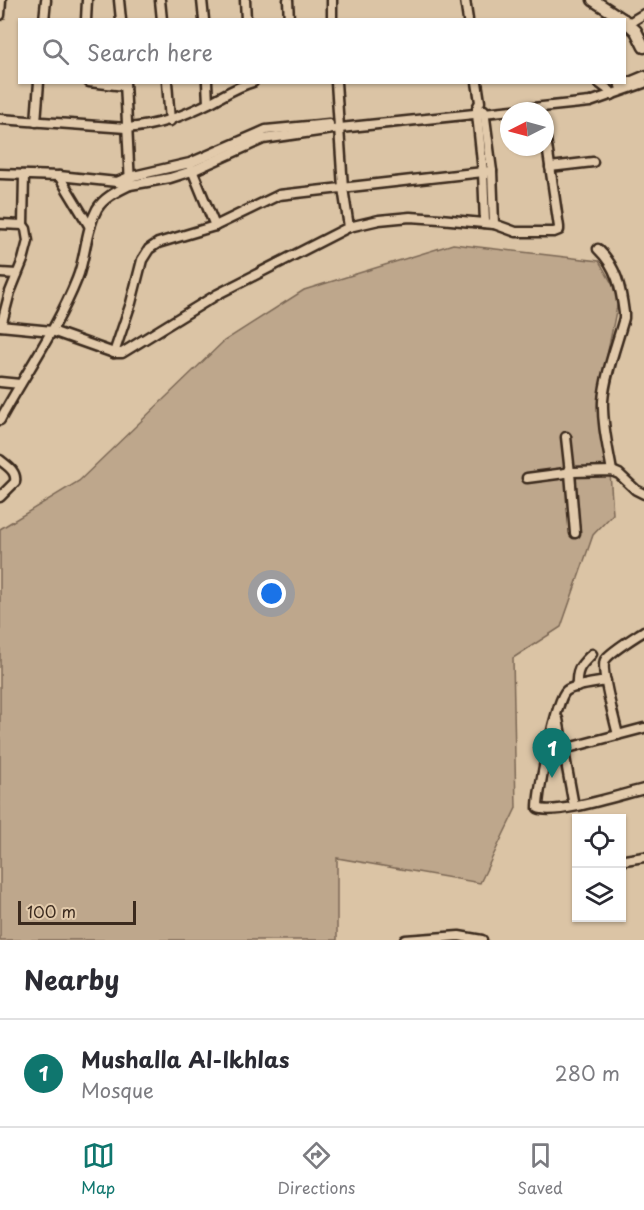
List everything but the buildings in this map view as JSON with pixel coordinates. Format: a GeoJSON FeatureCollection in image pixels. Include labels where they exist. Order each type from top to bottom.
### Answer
{"type":"FeatureCollection","features":[{"type":"Feature","properties":{"kind":"street"},"geometry":{"type":"LineString","coordinates":[[0,15],[1,0]]}},
{"type":"Feature","properties":{"kind":"street"},"geometry":{"type":"LineString","coordinates":[[44,18],[46,0]]}},
{"type":"Feature","properties":{"kind":"street"},"geometry":{"type":"LineString","coordinates":[[86,18],[87,0]]}},
{"type":"Feature","properties":{"kind":"street"},"geometry":{"type":"LineString","coordinates":[[119,0],[121,18]]}},
{"type":"Feature","properties":{"kind":"street"},"geometry":{"type":"LineString","coordinates":[[160,0],[162,18]]}},
{"type":"Feature","properties":{"kind":"street"},"geometry":{"type":"LineString","coordinates":[[202,0],[204,18]]}},
{"type":"Feature","properties":{"kind":"street"},"geometry":{"type":"LineString","coordinates":[[245,0],[246,18]]}},
{"type":"Feature","properties":{"kind":"street"},"geometry":{"type":"LineString","coordinates":[[288,0],[289,18]]}},
{"type":"Feature","properties":{"kind":"street"},"geometry":{"type":"LineString","coordinates":[[332,0],[332,18]]}},
{"type":"Feature","properties":{"kind":"street"},"geometry":{"type":"LineString","coordinates":[[465,0],[468,18]]}},
{"type":"Feature","properties":{"kind":"street"},"geometry":{"type":"LineString","coordinates":[[593,0],[622,18]]}},
{"type":"Feature","properties":{"kind":"street"},"geometry":{"type":"LineString","coordinates":[[644,14],[632,24],[644,46]]}},
{"type":"Feature","properties":{"kind":"street"},"geometry":{"type":"LineString","coordinates":[[554,106],[590,102],[644,76]]}},
{"type":"Feature","properties":{"kind":"street"},"geometry":{"type":"LineString","coordinates":[[611,93],[644,83]]}},
{"type":"Feature","properties":{"kind":"street"},"geometry":{"type":"LineString","coordinates":[[36,122],[39,84]]}},
{"type":"Feature","properties":{"kind":"street"},"geometry":{"type":"LineString","coordinates":[[125,84],[130,181]]}},
{"type":"Feature","properties":{"kind":"street"},"geometry":{"type":"LineString","coordinates":[[167,84],[170,121]]}},
{"type":"Feature","properties":{"kind":"street"},"geometry":{"type":"LineString","coordinates":[[207,84],[208,103]]}},
{"type":"Feature","properties":{"kind":"street"},"geometry":{"type":"LineString","coordinates":[[0,119],[139,127],[170,121],[249,84]]}},
{"type":"Feature","properties":{"kind":"street"},"geometry":{"type":"LineString","coordinates":[[336,84],[343,188],[349,227]]}},
{"type":"Feature","properties":{"kind":"street"},"geometry":{"type":"LineString","coordinates":[[477,84],[488,171],[490,224]]}},
{"type":"Feature","properties":{"kind":"street"},"geometry":{"type":"LineString","coordinates":[[600,84],[611,93]]}},
{"type":"Feature","properties":{"kind":"street"},"geometry":{"type":"LineString","coordinates":[[0,174],[58,176],[117,182],[170,178],[266,130],[500,108]]}},
{"type":"Feature","properties":{"kind":"street"},"geometry":{"type":"LineString","coordinates":[[24,175],[23,225],[28,241],[1,326],[52,330],[114,353],[125,352],[218,294],[349,227],[379,220],[410,217],[490,224],[516,232],[559,230],[548,156]]}},
{"type":"Feature","properties":{"kind":"street"},"geometry":{"type":"LineString","coordinates":[[550,167],[593,162]]}},
{"type":"Feature","properties":{"kind":"street"},"geometry":{"type":"LineString","coordinates":[[191,167],[215,226]]}},
{"type":"Feature","properties":{"kind":"street"},"geometry":{"type":"LineString","coordinates":[[114,353],[131,303],[142,260],[149,249],[158,243],[215,226],[279,195],[488,171]]}},
{"type":"Feature","properties":{"kind":"street"},"geometry":{"type":"LineString","coordinates":[[58,176],[90,227]]}},
{"type":"Feature","properties":{"kind":"street"},"geometry":{"type":"LineString","coordinates":[[0,420],[52,330],[78,278],[90,227],[98,207],[130,181]]}},
{"type":"Feature","properties":{"kind":"street"},"geometry":{"type":"LineString","coordinates":[[0,224],[23,225]]}},
{"type":"Feature","properties":{"kind":"street"},"geometry":{"type":"LineString","coordinates":[[598,249],[609,262],[617,277],[624,313],[603,398],[603,414],[612,471]]}},
{"type":"Feature","properties":{"kind":"street"},"geometry":{"type":"LineString","coordinates":[[0,273],[17,274]]}},
{"type":"Feature","properties":{"kind":"street"},"geometry":{"type":"LineString","coordinates":[[0,382],[20,384]]}},
{"type":"Feature","properties":{"kind":"street"},"geometry":{"type":"LineString","coordinates":[[566,437],[574,533]]}},
{"type":"Feature","properties":{"kind":"street"},"geometry":{"type":"LineString","coordinates":[[0,460],[13,471],[16,478],[15,482],[0,497]]}},
{"type":"Feature","properties":{"kind":"street"},"geometry":{"type":"LineString","coordinates":[[527,478],[612,471],[644,494]]}},
{"type":"Feature","properties":{"kind":"street"},"geometry":{"type":"LineString","coordinates":[[618,735],[603,668],[605,660],[644,631]]}},
{"type":"Feature","properties":{"kind":"street"},"geometry":{"type":"LineString","coordinates":[[577,687],[579,667],[592,654]]}},
{"type":"Feature","properties":{"kind":"street"},"geometry":{"type":"LineString","coordinates":[[606,681],[566,691],[560,701],[538,806],[544,810],[574,806],[644,789]]}},
{"type":"Feature","properties":{"kind":"street"},"geometry":{"type":"LineString","coordinates":[[557,712],[574,806]]}},
{"type":"Feature","properties":{"kind":"street"},"geometry":{"type":"LineString","coordinates":[[564,749],[644,728]]}},
{"type":"Feature","properties":{"kind":"street"},"geometry":{"type":"LineString","coordinates":[[626,860],[644,857]]}},
{"type":"Feature","properties":{"kind":"street"},"geometry":{"type":"LineString","coordinates":[[405,940],[459,936],[482,940]]}},
{"type":"Feature","properties":{"kind":"shaded area"},"geometry":{"type":"Polygon","coordinates":[[[453,244],[599,261],[619,296],[603,376],[613,514],[593,535],[561,627],[513,658],[516,808],[480,883],[337,858],[337,940],[0,940],[0,529],[79,481],[224,341],[304,290],[453,244]]]}},
{"type":"Feature","properties":{"kind":"place","name":"Mushalla Al-Ikhlas"},"geometry":{"type":"Point","coordinates":[552,778]}}]}
